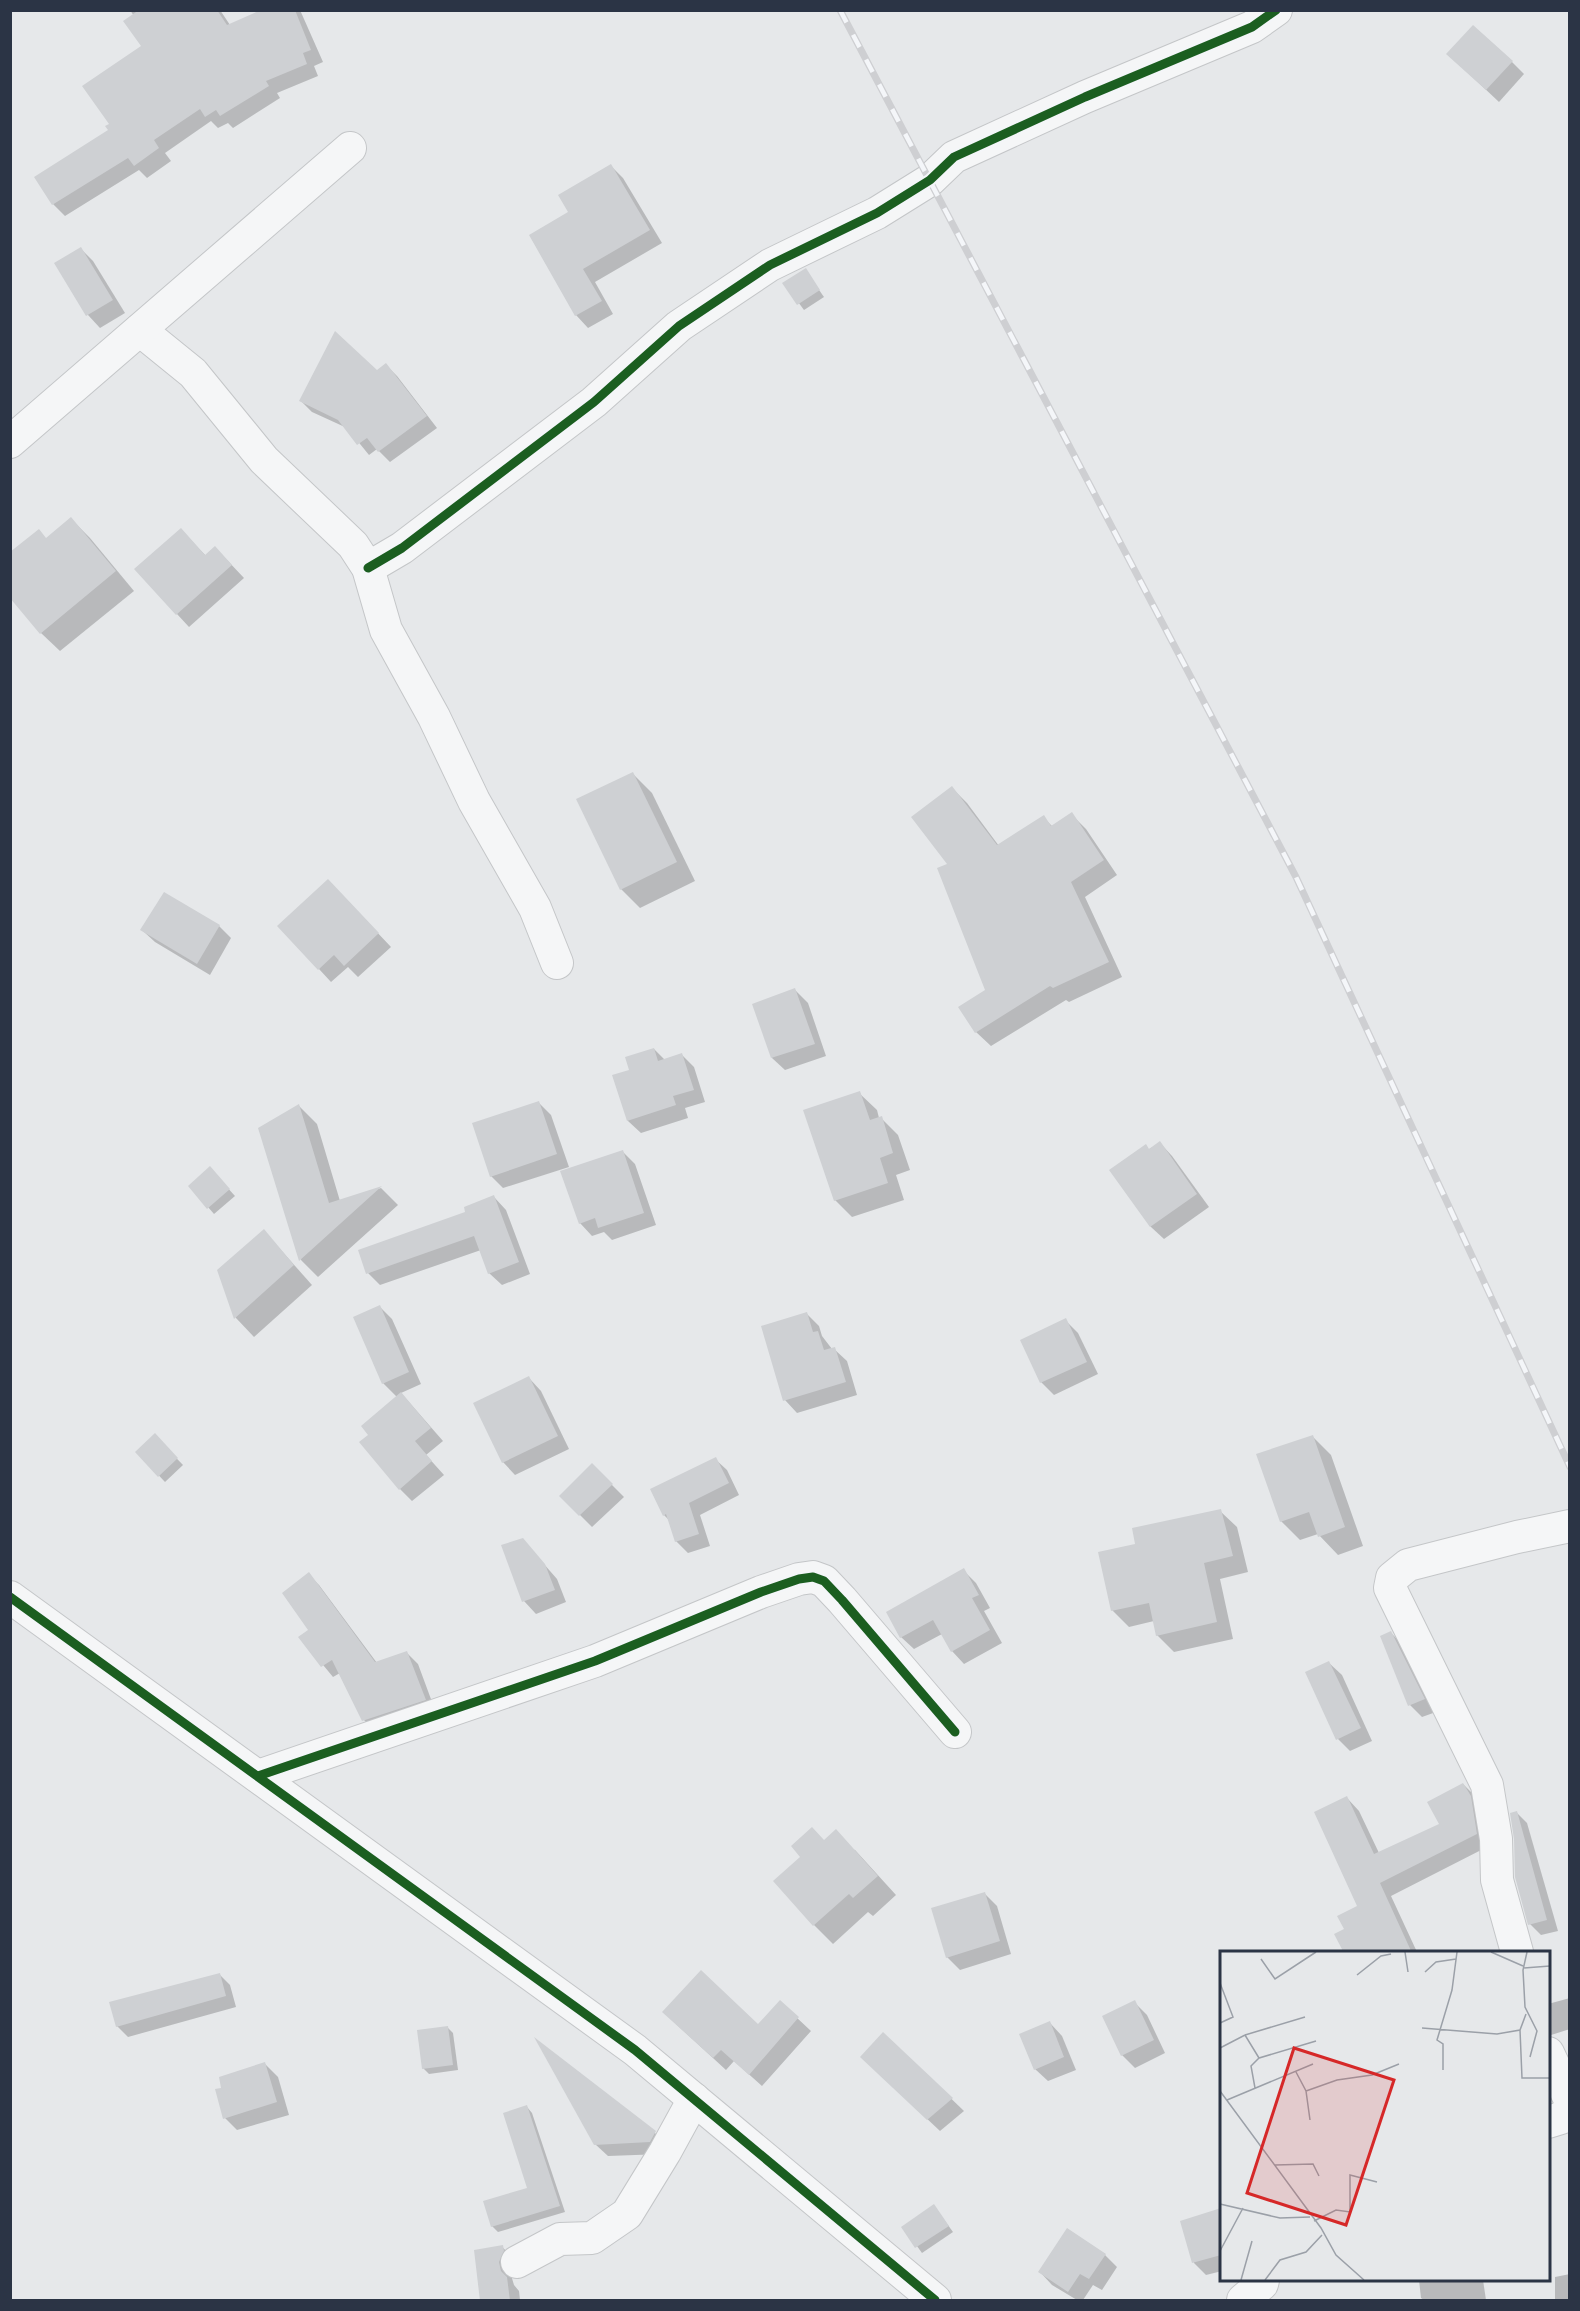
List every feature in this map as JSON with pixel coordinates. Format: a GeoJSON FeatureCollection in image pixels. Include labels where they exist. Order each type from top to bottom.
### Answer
{"type":"FeatureCollection","features":[{"type":"Feature","properties":{"kind":"street"},"geometry":{"type":"LineString","coordinates":[[368,568],[402,548],[594,402],[679,326],[770,265],[877,213],[930,180],[954,157],[1095,93],[1252,27],[1276,10]]}},
{"type":"Feature","properties":{"kind":"street"},"geometry":{"type":"LineString","coordinates":[[10,442],[350,148]]}},
{"type":"Feature","properties":{"kind":"street"},"geometry":{"type":"LineString","coordinates":[[140,330],[193,373],[264,460],[354,545],[368,568],[386,630],[434,717],[474,801],[535,908],[557,963]]}},
{"type":"Feature","properties":{"kind":"street"},"geometry":{"type":"LineString","coordinates":[[1516,1951],[1497,1880],[1496,1839],[1487,1785],[1390,1588],[1392,1578],[1408,1565],[1569,1526]]}},
{"type":"Feature","properties":{"kind":"street"},"geometry":{"type":"LineString","coordinates":[[258,1776],[595,1661],[761,1592],[799,1579],[813,1577],[824,1581],[842,1600],[955,1732]]}},
{"type":"Feature","properties":{"kind":"street"},"geometry":{"type":"LineString","coordinates":[[10,1597],[635,2050],[935,2301]]}},
{"type":"Feature","properties":{"kind":"street"},"geometry":{"type":"LineString","coordinates":[[1550,2057],[1569,2100]]}},
{"type":"Feature","properties":{"kind":"street"},"geometry":{"type":"LineString","coordinates":[[517,2262],[560,2239],[592,2238],[627,2214],[694,2099]]}},
{"type":"Feature","properties":{"kind":"street"},"geometry":{"type":"LineString","coordinates":[[1550,2121],[1561,2118],[1569,2110]]}},
{"type":"Feature","properties":{"kind":"street"},"geometry":{"type":"LineString","coordinates":[[1243,2301],[1263,2281]]}},
{"type":"Feature","properties":{"kind":"building"},"geometry":{"type":"Polygon","coordinates":[[[139,10],[217,10],[227,25],[261,10],[295,10],[311,50],[303,53],[307,64],[266,81],[269,86],[220,116],[216,110],[205,117],[200,109],[154,140],[159,148],[134,166],[128,158],[52,205],[34,177],[108,130],[105,126],[109,124],[82,86],[141,46],[123,21],[139,10]]]}},
{"type":"Feature","properties":{"kind":"building"},"geometry":{"type":"Polygon","coordinates":[[[1473,25],[1513,61],[1486,90],[1446,54],[1473,25]]]}},
{"type":"Feature","properties":{"kind":"building"},"geometry":{"type":"Polygon","coordinates":[[[611,164],[650,230],[583,269],[602,301],[575,316],[529,235],[568,212],[558,195],[611,164]]]}},
{"type":"Feature","properties":{"kind":"building"},"geometry":{"type":"Polygon","coordinates":[[[81,247],[113,300],[86,316],[54,263],[81,247]]]}},
{"type":"Feature","properties":{"kind":"building"},"geometry":{"type":"Polygon","coordinates":[[[806,268],[820,290],[797,305],[782,283],[806,268]]]}},
{"type":"Feature","properties":{"kind":"building"},"geometry":{"type":"Polygon","coordinates":[[[335,331],[377,370],[386,363],[427,416],[378,452],[367,438],[357,445],[338,420],[299,401],[335,331]]]}},
{"type":"Feature","properties":{"kind":"building"},"geometry":{"type":"Polygon","coordinates":[[[71,517],[116,571],[40,634],[10,598],[10,552],[39,529],[46,538],[71,517]]]}},
{"type":"Feature","properties":{"kind":"building"},"geometry":{"type":"Polygon","coordinates":[[[181,528],[205,555],[215,546],[232,565],[176,615],[134,569],[181,528]]]}},
{"type":"Feature","properties":{"kind":"building"},"geometry":{"type":"Polygon","coordinates":[[[633,772],[677,862],[620,890],[576,799],[633,772]]]}},
{"type":"Feature","properties":{"kind":"building"},"geometry":{"type":"Polygon","coordinates":[[[952,786],[997,845],[1044,815],[1051,826],[1072,812],[1104,860],[1071,882],[1109,962],[1053,988],[1050,986],[975,1033],[958,1007],[985,990],[937,868],[947,864],[911,817],[952,786]]]}},
{"type":"Feature","properties":{"kind":"building"},"geometry":{"type":"Polygon","coordinates":[[[328,879],[379,933],[344,966],[334,955],[318,970],[277,926],[328,879]]]}},
{"type":"Feature","properties":{"kind":"building"},"geometry":{"type":"Polygon","coordinates":[[[164,892],[220,925],[197,964],[140,930],[164,892]]]}},
{"type":"Feature","properties":{"kind":"building"},"geometry":{"type":"Polygon","coordinates":[[[795,988],[815,1044],[771,1058],[752,1004],[795,988]]]}},
{"type":"Feature","properties":{"kind":"building"},"geometry":{"type":"Polygon","coordinates":[[[654,1048],[658,1061],[682,1053],[694,1090],[673,1096],[676,1105],[627,1121],[612,1075],[629,1070],[625,1057],[654,1048]]]}},
{"type":"Feature","properties":{"kind":"building"},"geometry":{"type":"Polygon","coordinates":[[[860,1091],[870,1120],[882,1116],[893,1153],[880,1158],[888,1183],[834,1201],[803,1110],[860,1091]]]}},
{"type":"Feature","properties":{"kind":"building"},"geometry":{"type":"Polygon","coordinates":[[[539,1101],[557,1154],[490,1177],[472,1123],[539,1101]]]}},
{"type":"Feature","properties":{"kind":"building"},"geometry":{"type":"Polygon","coordinates":[[[299,1104],[329,1203],[382,1186],[299,1261],[258,1128],[299,1104]]]}},
{"type":"Feature","properties":{"kind":"building"},"geometry":{"type":"Polygon","coordinates":[[[1160,1141],[1197,1194],[1150,1227],[1109,1170],[1146,1144],[1149,1149],[1160,1141]]]}},
{"type":"Feature","properties":{"kind":"building"},"geometry":{"type":"Polygon","coordinates":[[[623,1150],[644,1213],[598,1228],[595,1218],[579,1224],[560,1171],[623,1150]]]}},
{"type":"Feature","properties":{"kind":"building"},"geometry":{"type":"Polygon","coordinates":[[[210,1166],[230,1189],[207,1209],[188,1186],[210,1166]]]}},
{"type":"Feature","properties":{"kind":"building"},"geometry":{"type":"Polygon","coordinates":[[[494,1195],[519,1262],[488,1274],[474,1236],[366,1274],[358,1250],[465,1212],[464,1207],[494,1195]]]}},
{"type":"Feature","properties":{"kind":"building"},"geometry":{"type":"Polygon","coordinates":[[[264,1229],[294,1265],[234,1319],[217,1270],[264,1229]]]}},
{"type":"Feature","properties":{"kind":"building"},"geometry":{"type":"Polygon","coordinates":[[[380,1305],[409,1372],[382,1384],[353,1317],[380,1305]]]}},
{"type":"Feature","properties":{"kind":"building"},"geometry":{"type":"Polygon","coordinates":[[[807,1312],[813,1332],[818,1331],[824,1350],[835,1347],[846,1382],[783,1401],[761,1326],[807,1312]]]}},
{"type":"Feature","properties":{"kind":"building"},"geometry":{"type":"Polygon","coordinates":[[[1066,1318],[1087,1362],[1040,1383],[1020,1340],[1066,1318]]]}},
{"type":"Feature","properties":{"kind":"building"},"geometry":{"type":"Polygon","coordinates":[[[529,1376],[558,1436],[502,1463],[473,1403],[529,1376]]]}},
{"type":"Feature","properties":{"kind":"building"},"geometry":{"type":"Polygon","coordinates":[[[401,1392],[431,1428],[415,1441],[432,1461],[399,1490],[359,1442],[368,1435],[361,1426],[401,1392]]]}},
{"type":"Feature","properties":{"kind":"building"},"geometry":{"type":"Polygon","coordinates":[[[155,1433],[178,1458],[158,1477],[135,1452],[155,1433]]]}},
{"type":"Feature","properties":{"kind":"building"},"geometry":{"type":"Polygon","coordinates":[[[1313,1435],[1345,1527],[1318,1537],[1309,1512],[1280,1522],[1256,1454],[1313,1435]]]}},
{"type":"Feature","properties":{"kind":"building"},"geometry":{"type":"Polygon","coordinates":[[[716,1457],[729,1483],[689,1503],[699,1534],[675,1542],[666,1514],[663,1516],[650,1489],[716,1457]]]}},
{"type":"Feature","properties":{"kind":"building"},"geometry":{"type":"Polygon","coordinates":[[[592,1463],[613,1484],[579,1516],[559,1496],[592,1463]]]}},
{"type":"Feature","properties":{"kind":"building"},"geometry":{"type":"Polygon","coordinates":[[[1221,1509],[1233,1556],[1204,1563],[1217,1622],[1156,1636],[1149,1603],[1111,1611],[1098,1552],[1135,1544],[1132,1528],[1221,1509]]]}},
{"type":"Feature","properties":{"kind":"building"},"geometry":{"type":"Polygon","coordinates":[[[523,1538],[545,1564],[555,1590],[522,1602],[501,1545],[523,1538]]]}},
{"type":"Feature","properties":{"kind":"building"},"geometry":{"type":"Polygon","coordinates":[[[964,1568],[979,1595],[972,1598],[990,1630],[951,1652],[933,1620],[900,1638],[886,1612],[964,1568]]]}},
{"type":"Feature","properties":{"kind":"building"},"geometry":{"type":"Polygon","coordinates":[[[309,1572],[375,1662],[407,1651],[426,1700],[362,1721],[332,1660],[321,1667],[298,1637],[308,1630],[282,1593],[309,1572]]]}},
{"type":"Feature","properties":{"kind":"building"},"geometry":{"type":"Polygon","coordinates":[[[1391,1631],[1425,1699],[1408,1706],[1380,1636],[1391,1631]]]}},
{"type":"Feature","properties":{"kind":"building"},"geometry":{"type":"Polygon","coordinates":[[[1329,1661],[1361,1728],[1336,1740],[1305,1672],[1329,1661]]]}},
{"type":"Feature","properties":{"kind":"building"},"geometry":{"type":"Polygon","coordinates":[[[1463,1783],[1471,1796],[1477,1834],[1380,1883],[1411,1951],[1343,1951],[1334,1934],[1344,1929],[1337,1916],[1357,1906],[1314,1812],[1347,1796],[1374,1854],[1439,1824],[1427,1802],[1463,1783]]]}},
{"type":"Feature","properties":{"kind":"building"},"geometry":{"type":"Polygon","coordinates":[[[1517,1811],[1547,1920],[1528,1925],[1515,1877],[1514,1839],[1510,1813],[1517,1811]]]}},
{"type":"Feature","properties":{"kind":"building"},"geometry":{"type":"Polygon","coordinates":[[[812,1827],[824,1840],[836,1829],[878,1876],[853,1898],[849,1894],[813,1926],[773,1881],[800,1857],[791,1846],[812,1827]]]}},
{"type":"Feature","properties":{"kind":"building"},"geometry":{"type":"Polygon","coordinates":[[[985,1892],[1000,1941],[946,1958],[931,1908],[985,1892]]]}},
{"type":"Feature","properties":{"kind":"building"},"geometry":{"type":"Polygon","coordinates":[[[701,1970],[758,2024],[780,2000],[799,2017],[749,2075],[721,2050],[713,2058],[662,2012],[701,1970]]]}},
{"type":"Feature","properties":{"kind":"building"},"geometry":{"type":"Polygon","coordinates":[[[220,1973],[226,1996],[116,2027],[109,2002],[220,1973]]]}},
{"type":"Feature","properties":{"kind":"building"},"geometry":{"type":"Polygon","coordinates":[[[1135,2000],[1154,2040],[1121,2056],[1102,2016],[1135,2000]]]}},
{"type":"Feature","properties":{"kind":"building"},"geometry":{"type":"Polygon","coordinates":[[[1050,2021],[1064,2057],[1034,2070],[1019,2034],[1050,2021]]]}},
{"type":"Feature","properties":{"kind":"building"},"geometry":{"type":"Polygon","coordinates":[[[448,2026],[453,2065],[422,2069],[417,2030],[448,2026]]]}},
{"type":"Feature","properties":{"kind":"building"},"geometry":{"type":"Polygon","coordinates":[[[883,2032],[953,2098],[927,2120],[860,2057],[883,2032]]]}},
{"type":"Feature","properties":{"kind":"building"},"geometry":{"type":"Polygon","coordinates":[[[534,2037],[656,2131],[650,2142],[594,2145],[534,2037]]]}},
{"type":"Feature","properties":{"kind":"building"},"geometry":{"type":"Polygon","coordinates":[[[265,2062],[277,2102],[223,2119],[215,2089],[221,2088],[219,2077],[265,2062]]]}},
{"type":"Feature","properties":{"kind":"building"},"geometry":{"type":"Polygon","coordinates":[[[527,2105],[560,2206],[491,2227],[483,2201],[527,2188],[503,2113],[527,2105]]]}},
{"type":"Feature","properties":{"kind":"building"},"geometry":{"type":"Polygon","coordinates":[[[934,2204],[949,2226],[915,2248],[901,2227],[934,2204]]]}},
{"type":"Feature","properties":{"kind":"building"},"geometry":{"type":"Polygon","coordinates":[[[1220,2208],[1220,2255],[1192,2263],[1180,2221],[1220,2208]]]}},
{"type":"Feature","properties":{"kind":"building"},"geometry":{"type":"Polygon","coordinates":[[[1067,2228],[1106,2254],[1089,2279],[1080,2274],[1068,2292],[1038,2272],[1067,2228]]]}},
{"type":"Feature","properties":{"kind":"building"},"geometry":{"type":"Polygon","coordinates":[[[503,2245],[504,2251],[499,2262],[501,2271],[507,2277],[510,2301],[480,2301],[474,2250],[503,2245]]]}},
{"type":"Feature","properties":{"kind":"railway"},"geometry":{"type":"LineString","coordinates":[[840,10],[1296,877],[1570,1467]]}},
{"type":"Feature","properties":{"kind":"cycle path"},"geometry":{"type":"LineString","coordinates":[[368,568],[402,548],[594,402],[679,326],[770,265],[877,213],[930,180],[954,157],[1085,97],[1252,27],[1276,10]]}},
{"type":"Feature","properties":{"kind":"cycle path"},"geometry":{"type":"LineString","coordinates":[[258,1776],[595,1661],[761,1592],[799,1579],[813,1577],[824,1581],[842,1600],[955,1732]]}},
{"type":"Feature","properties":{"kind":"cycle path"},"geometry":{"type":"LineString","coordinates":[[10,1597],[635,2050],[935,2300]]}}]}
